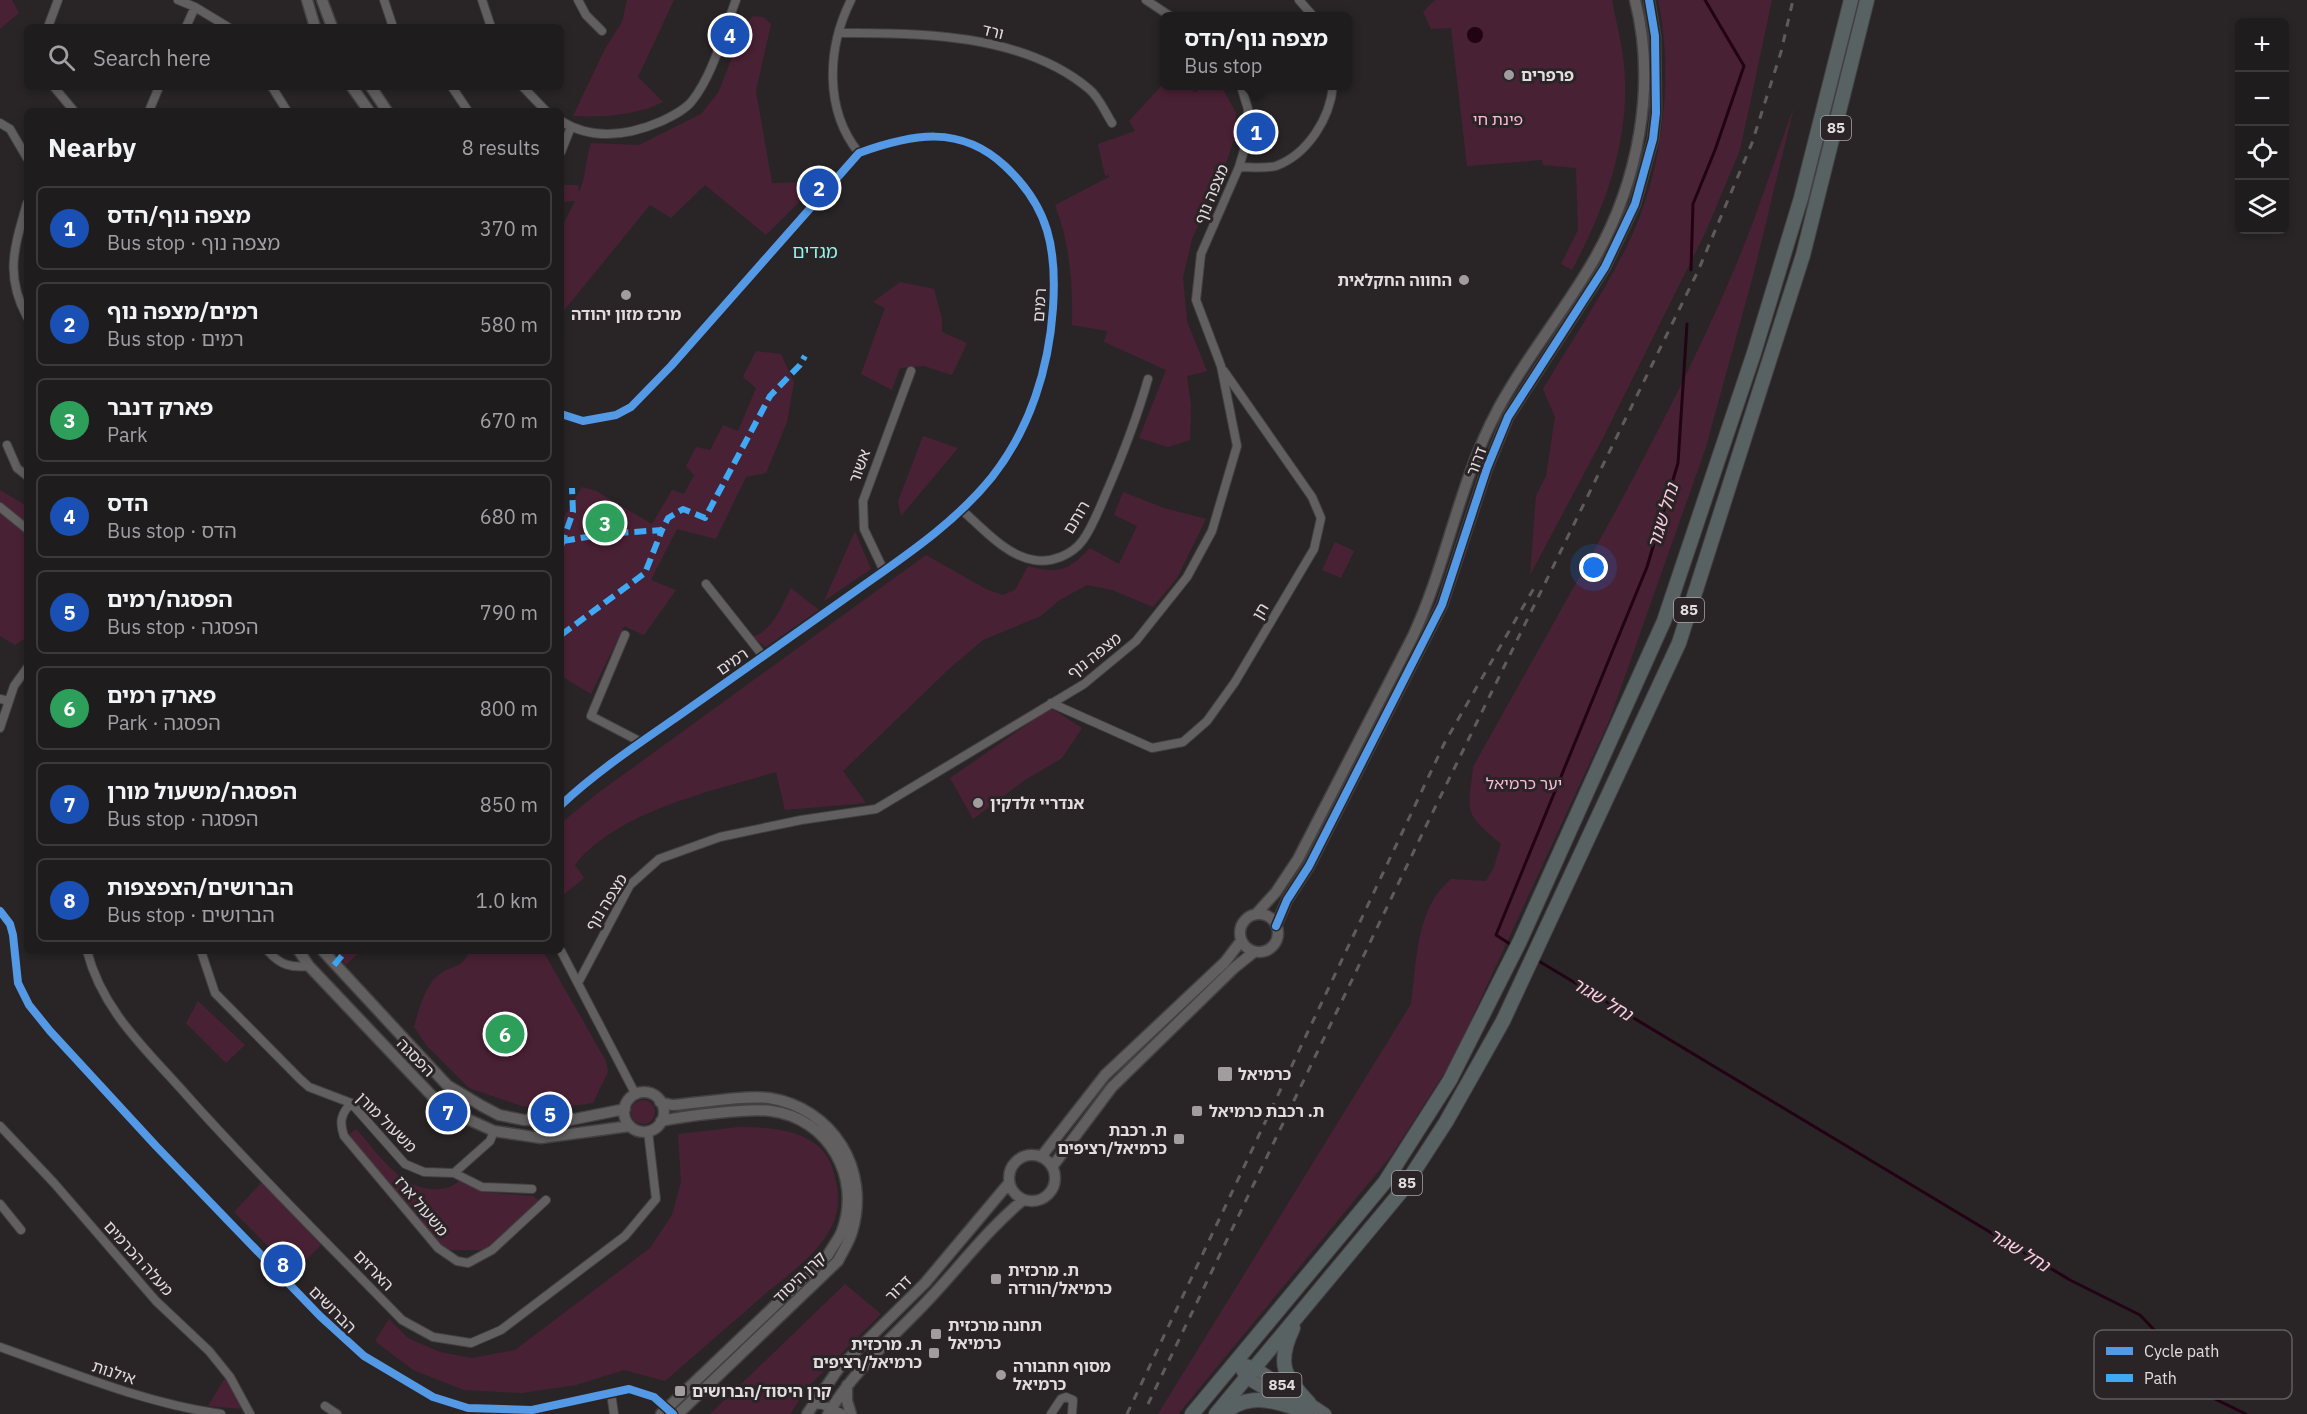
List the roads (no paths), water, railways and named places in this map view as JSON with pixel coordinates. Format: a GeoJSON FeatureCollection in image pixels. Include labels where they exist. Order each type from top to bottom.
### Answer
{"type":"FeatureCollection","features":[{"type":"Feature","properties":{"kind":"highway","name":"85"},"geometry":{"type":"LineString","coordinates":[[1192,1414],[1392,1172],[1450,1080],[1514,955],[1664,621],[1754,352],[1797,209],[1851,0]]}},
{"type":"Feature","properties":{"kind":"highway","name":"85"},"geometry":{"type":"LineString","coordinates":[[1216,1414],[1400,1193],[1426,1154],[1483,1059],[1530,964],[1679,643],[1803,255],[1867,0]]}},
{"type":"Feature","properties":{"kind":"highway"},"geometry":{"type":"LineString","coordinates":[[1296,1320],[1289,1336],[1284,1364],[1287,1379],[1304,1408]]}},
{"type":"Feature","properties":{"kind":"highway"},"geometry":{"type":"LineString","coordinates":[[1222,1414],[1238,1404],[1259,1399],[1304,1408]]}},
{"type":"Feature","properties":{"kind":"main road","name":"854"},"geometry":{"type":"LineString","coordinates":[[1236,1362],[1304,1408],[1325,1414]]}},
{"type":"Feature","properties":{"kind":"street"},"geometry":{"type":"LineString","coordinates":[[49,24],[58,0]]}},
{"type":"Feature","properties":{"kind":"street"},"geometry":{"type":"LineString","coordinates":[[177,0],[195,7],[223,24]]}},
{"type":"Feature","properties":{"kind":"street"},"geometry":{"type":"LineString","coordinates":[[307,0],[314,24]]}},
{"type":"Feature","properties":{"kind":"street"},"geometry":{"type":"LineString","coordinates":[[322,0],[332,24]]}},
{"type":"Feature","properties":{"kind":"street"},"geometry":{"type":"LineString","coordinates":[[384,0],[392,24]]}},
{"type":"Feature","properties":{"kind":"street"},"geometry":{"type":"LineString","coordinates":[[482,0],[490,24]]}},
{"type":"Feature","properties":{"kind":"street"},"geometry":{"type":"LineString","coordinates":[[578,0],[586,15],[602,32]]}},
{"type":"Feature","properties":{"kind":"street"},"geometry":{"type":"LineString","coordinates":[[564,123],[571,127],[611,135],[638,131],[673,116],[691,103],[705,81],[736,0]]}},
{"type":"Feature","properties":{"kind":"street"},"geometry":{"type":"LineString","coordinates":[[851,0],[839,33],[832,63],[833,92],[848,138],[859,153]]}},
{"type":"Feature","properties":{"kind":"street"},"geometry":{"type":"LineString","coordinates":[[1146,0],[1164,12]]}},
{"type":"Feature","properties":{"kind":"street"},"geometry":{"type":"LineString","coordinates":[[1299,0],[1310,12]]}},
{"type":"Feature","properties":{"kind":"street","name":"דרור"},"geometry":{"type":"LineString","coordinates":[[1256,914],[1276,892],[1298,860],[1413,636],[1429,600],[1473,464],[1497,411],[1594,260],[1622,199],[1637,147],[1644,95],[1642,37],[1635,0]]}},
{"type":"Feature","properties":{"kind":"street","name":"דרור"},"geometry":{"type":"LineString","coordinates":[[1276,926],[1287,900],[1309,866],[1442,605],[1487,468],[1508,417],[1605,267],[1635,204],[1653,139],[1656,113],[1656,46],[1649,0]]}},
{"type":"Feature","properties":{"kind":"street"},"geometry":{"type":"LineString","coordinates":[[187,24],[195,7]]}},
{"type":"Feature","properties":{"kind":"street","name":"ורד"},"geometry":{"type":"LineString","coordinates":[[839,33],[896,32],[979,41],[1038,59],[1069,74],[1091,90],[1112,123]]}},
{"type":"Feature","properties":{"kind":"street"},"geometry":{"type":"LineString","coordinates":[[56,90],[72,108]]}},
{"type":"Feature","properties":{"kind":"street"},"geometry":{"type":"LineString","coordinates":[[150,108],[158,90]]}},
{"type":"Feature","properties":{"kind":"street"},"geometry":{"type":"LineString","coordinates":[[274,90],[285,108]]}},
{"type":"Feature","properties":{"kind":"street"},"geometry":{"type":"LineString","coordinates":[[354,90],[367,108]]}},
{"type":"Feature","properties":{"kind":"street"},"geometry":{"type":"LineString","coordinates":[[373,90],[385,108]]}},
{"type":"Feature","properties":{"kind":"street"},"geometry":{"type":"LineString","coordinates":[[454,90],[466,108]]}},
{"type":"Feature","properties":{"kind":"street"},"geometry":{"type":"LineString","coordinates":[[526,90],[543,108]]}},
{"type":"Feature","properties":{"kind":"street","name":"מצפה נוף"},"geometry":{"type":"LineString","coordinates":[[578,983],[630,885],[659,858],[720,837],[801,820],[876,809],[929,780],[1084,684],[1136,641],[1187,577],[1212,531],[1237,446],[1221,366],[1196,300],[1201,254],[1239,167],[1248,137],[1248,109],[1242,90]]}},
{"type":"Feature","properties":{"kind":"street"},"geometry":{"type":"LineString","coordinates":[[1239,167],[1275,166],[1292,158],[1306,146],[1325,116],[1332,90]]}},
{"type":"Feature","properties":{"kind":"street"},"geometry":{"type":"LineString","coordinates":[[0,123],[10,129],[24,153]]}},
{"type":"Feature","properties":{"kind":"street"},"geometry":{"type":"LineString","coordinates":[[564,144],[571,127]]}},
{"type":"Feature","properties":{"kind":"street","name":"רמים"},"geometry":{"type":"LineString","coordinates":[[564,415],[583,421],[615,415],[631,407],[671,366],[859,153],[895,140],[948,135],[988,151],[1022,182],[1048,226],[1055,277],[1051,331],[1042,375],[1031,410],[1013,446],[994,475],[963,511],[884,571],[641,742],[564,803]]}},
{"type":"Feature","properties":{"kind":"street"},"geometry":{"type":"LineString","coordinates":[[24,214],[12,258],[15,284],[24,309]]}},
{"type":"Feature","properties":{"kind":"street","name":"חן"},"geometry":{"type":"LineString","coordinates":[[1051,703],[1152,748],[1183,742],[1207,721],[1235,682],[1314,549],[1321,518],[1312,497],[1221,366]]}},
{"type":"Feature","properties":{"kind":"street","name":"אשור"},"geometry":{"type":"LineString","coordinates":[[884,571],[864,529],[863,501],[911,371]]}},
{"type":"Feature","properties":{"kind":"street","name":"רותם"},"geometry":{"type":"LineString","coordinates":[[963,511],[1014,553],[1033,560],[1061,558],[1082,542],[1099,511],[1132,433],[1148,379]]}},
{"type":"Feature","properties":{"kind":"street"},"geometry":{"type":"LineString","coordinates":[[7,446],[17,468],[24,474]]}},
{"type":"Feature","properties":{"kind":"street"},"geometry":{"type":"LineString","coordinates":[[0,507],[24,527]]}},
{"type":"Feature","properties":{"kind":"street"},"geometry":{"type":"LineString","coordinates":[[0,516],[17,522]]}},
{"type":"Feature","properties":{"kind":"street"},"geometry":{"type":"LineString","coordinates":[[706,584],[763,656]]}},
{"type":"Feature","properties":{"kind":"street"},"geometry":{"type":"LineString","coordinates":[[625,635],[591,716],[641,742]]}},
{"type":"Feature","properties":{"kind":"street"},"geometry":{"type":"LineString","coordinates":[[0,728],[5,700],[24,672]]}},
{"type":"Feature","properties":{"kind":"street","name":"הברושים"},"geometry":{"type":"LineString","coordinates":[[0,911],[10,924],[13,935],[18,983],[29,1005],[50,1031],[145,1135],[285,1280],[364,1356],[433,1397],[468,1408],[532,1410],[629,1389],[646,1393],[667,1412]]}},
{"type":"Feature","properties":{"kind":"street"},"geometry":{"type":"LineString","coordinates":[[1041,1157],[1090,1091],[1225,963],[1241,941],[1241,926],[1256,914],[1268,916],[1276,926],[1275,944],[1264,952],[1247,949],[1241,941]]}},
{"type":"Feature","properties":{"kind":"street"},"geometry":{"type":"LineString","coordinates":[[1052,1167],[1112,1087],[1234,968],[1254,952]]}},
{"type":"Feature","properties":{"kind":"street","name":"הארזים"},"geometry":{"type":"LineString","coordinates":[[88,954],[91,966],[113,1012],[221,1133],[402,1320],[433,1337],[471,1343],[501,1330],[625,1236],[656,1199],[648,1131]]}},
{"type":"Feature","properties":{"kind":"street","name":"משעול מורן"},"geometry":{"type":"LineString","coordinates":[[202,954],[215,993],[309,1086],[351,1103],[405,1164],[424,1172],[454,1173]]}},
{"type":"Feature","properties":{"kind":"street"},"geometry":{"type":"LineString","coordinates":[[271,954],[276,960],[292,968],[309,966]]}},
{"type":"Feature","properties":{"kind":"street","name":"הפסגה"},"geometry":{"type":"LineString","coordinates":[[301,954],[309,966],[434,1098],[465,1118],[494,1131],[541,1138],[630,1126]]}},
{"type":"Feature","properties":{"kind":"street","name":"הפסגה"},"geometry":{"type":"LineString","coordinates":[[326,954],[447,1085],[499,1115],[524,1120],[570,1120],[625,1109]]}},
{"type":"Feature","properties":{"kind":"street"},"geometry":{"type":"LineString","coordinates":[[563,954],[636,1095]]}},
{"type":"Feature","properties":{"kind":"street"},"geometry":{"type":"LineString","coordinates":[[647,1093],[660,1102],[664,1111],[661,1121],[648,1131],[638,1131],[630,1126],[625,1117],[625,1109],[630,1099],[647,1093]]}},
{"type":"Feature","properties":{"kind":"street","name":"קרן היסוד"},"geometry":{"type":"LineString","coordinates":[[660,1102],[672,1105],[768,1098],[807,1111],[824,1122],[839,1138],[855,1173],[857,1203],[852,1233],[838,1261],[678,1414]]}},
{"type":"Feature","properties":{"kind":"street","name":"משעול ארז"},"geometry":{"type":"LineString","coordinates":[[351,1103],[344,1110],[340,1124],[344,1136],[438,1248],[457,1262],[468,1263],[492,1250],[546,1200]]}},
{"type":"Feature","properties":{"kind":"street","name":"קרן היסוד"},"geometry":{"type":"LineString","coordinates":[[661,1121],[769,1110],[805,1120],[831,1145],[838,1158],[845,1174],[847,1202],[842,1231],[828,1255],[667,1412]]}},
{"type":"Feature","properties":{"kind":"street"},"geometry":{"type":"LineString","coordinates":[[499,1115],[490,1141],[454,1173],[482,1187],[532,1188]]}},
{"type":"Feature","properties":{"kind":"street","name":"מעלה הכרמים"},"geometry":{"type":"LineString","coordinates":[[0,1126],[48,1176],[156,1301],[209,1350],[230,1377],[250,1414]]}},
{"type":"Feature","properties":{"kind":"street"},"geometry":{"type":"LineString","coordinates":[[1032,1155],[1041,1157],[1052,1167],[1055,1178],[1048,1195],[1032,1202],[1015,1195],[1009,1183],[1010,1169],[1016,1162],[1032,1155]]}},
{"type":"Feature","properties":{"kind":"street","name":"דרור"},"geometry":{"type":"LineString","coordinates":[[810,1409],[839,1368],[925,1282],[1009,1183]]}},
{"type":"Feature","properties":{"kind":"street","name":"דרור"},"geometry":{"type":"LineString","coordinates":[[829,1411],[847,1384],[931,1298],[970,1252],[1023,1200]]}},
{"type":"Feature","properties":{"kind":"street"},"geometry":{"type":"LineString","coordinates":[[0,1204],[21,1230]]}},
{"type":"Feature","properties":{"kind":"street"},"geometry":{"type":"LineString","coordinates":[[961,1241],[970,1252]]}},
{"type":"Feature","properties":{"kind":"street","name":"אילנות"},"geometry":{"type":"LineString","coordinates":[[0,1347],[116,1390],[195,1410],[221,1414]]}},
{"type":"Feature","properties":{"kind":"street"},"geometry":{"type":"LineString","coordinates":[[847,1384],[847,1401],[851,1414]]}},
{"type":"Feature","properties":{"kind":"street"},"geometry":{"type":"LineString","coordinates":[[611,1393],[614,1414]]}},
{"type":"Feature","properties":{"kind":"street"},"geometry":{"type":"LineString","coordinates":[[1051,1414],[1061,1399],[1066,1397],[1073,1400],[1072,1414]]}},
{"type":"Feature","properties":{"kind":"street"},"geometry":{"type":"LineString","coordinates":[[325,1406],[337,1414]]}},
{"type":"Feature","properties":{"kind":"street"},"geometry":{"type":"LineString","coordinates":[[810,1409],[843,1414]]}},
{"type":"Feature","properties":{"kind":"street"},"geometry":{"type":"LineString","coordinates":[[810,1409],[819,1414]]}},
{"type":"Feature","properties":{"kind":"waterway","name":"נחל שגור"},"geometry":{"type":"LineString","coordinates":[[1691,270],[1693,204],[1715,150],[1744,66],[1705,0]]}},
{"type":"Feature","properties":{"kind":"waterway","name":"נחל שגור"},"geometry":{"type":"LineString","coordinates":[[1513,946],[1496,935],[1647,567],[1678,463],[1687,324]]}},
{"type":"Feature","properties":{"kind":"waterway","name":"נחל שגור"},"geometry":{"type":"LineString","coordinates":[[1537,960],[2070,1280],[2140,1315],[2154,1330]]}},
{"type":"Feature","properties":{"kind":"waterway","name":"נחל שגור"},"geometry":{"type":"LineString","coordinates":[[2215,1399],[2246,1414]]}},
{"type":"Feature","properties":{"kind":"railway"},"geometry":{"type":"LineString","coordinates":[[1148,1404],[1426,826],[1698,271],[1752,143],[1781,52],[1793,0]]}},
{"type":"Feature","properties":{"kind":"railway"},"geometry":{"type":"LineString","coordinates":[[1127,1414],[1445,742],[1534,588]]}},
{"type":"Feature","properties":{"kind":"place","name":"הדס"},"geometry":{"type":"Point","coordinates":[730,35]}},
{"type":"Feature","properties":{"kind":"place","name":"פרפרים"},"geometry":{"type":"Point","coordinates":[1509,75]}},
{"type":"Feature","properties":{"kind":"place","name":"מצפה נוף/הדס"},"geometry":{"type":"Point","coordinates":[1256,132]}},
{"type":"Feature","properties":{"kind":"place","name":"רמים/מצפה נוף"},"geometry":{"type":"Point","coordinates":[819,188]}},
{"type":"Feature","properties":{"kind":"place","name":"החווה החקלאית"},"geometry":{"type":"Point","coordinates":[1464,280]}},
{"type":"Feature","properties":{"kind":"place","name":"מרכז מזון יהודה"},"geometry":{"type":"Point","coordinates":[626,295]}},
{"type":"Feature","properties":{"kind":"place","name":"פארק דנבר"},"geometry":{"type":"Point","coordinates":[605,523]}},
{"type":"Feature","properties":{"kind":"place","name":"אנדריי זלדקין"},"geometry":{"type":"Point","coordinates":[978,803]}},
{"type":"Feature","properties":{"kind":"place","name":"פארק רמים"},"geometry":{"type":"Point","coordinates":[505,1034]}},
{"type":"Feature","properties":{"kind":"place","name":"כרמיאל"},"geometry":{"type":"Point","coordinates":[1225,1074]}},
{"type":"Feature","properties":{"kind":"place","name":"ת. רכבת כרמיאל"},"geometry":{"type":"Point","coordinates":[1197,1111]}},
{"type":"Feature","properties":{"kind":"place","name":"הפסגה/משעול מורן"},"geometry":{"type":"Point","coordinates":[448,1112]}},
{"type":"Feature","properties":{"kind":"place","name":"הפסגה/רמים"},"geometry":{"type":"Point","coordinates":[550,1114]}},
{"type":"Feature","properties":{"kind":"place","name":"ת. רכבת כרמיאל/רציפים"},"geometry":{"type":"Point","coordinates":[1179,1139]}},
{"type":"Feature","properties":{"kind":"place","name":"הברושים/הצפצפות"},"geometry":{"type":"Point","coordinates":[283,1264]}},
{"type":"Feature","properties":{"kind":"place","name":"ת. מרכזית כרמיאל/הורדה"},"geometry":{"type":"Point","coordinates":[996,1279]}},
{"type":"Feature","properties":{"kind":"place","name":"תחנה מרכזית כרמיאל"},"geometry":{"type":"Point","coordinates":[936,1334]}},
{"type":"Feature","properties":{"kind":"place","name":"ת. מרכזית כרמיאל/רציפים"},"geometry":{"type":"Point","coordinates":[934,1353]}},
{"type":"Feature","properties":{"kind":"place","name":"מסוף תחבורה כרמיאל"},"geometry":{"type":"Point","coordinates":[1001,1375]}},
{"type":"Feature","properties":{"kind":"place","name":"קרן היסוד/הברושים"},"geometry":{"type":"Point","coordinates":[680,1391]}},
{"type":"Feature","properties":{"kind":"district","name":"מגדים"},"geometry":{"type":"Point","coordinates":[815,252]}},
{"type":"Feature","properties":{"kind":"park label","name":"פינת חי"},"geometry":{"type":"Point","coordinates":[1498,119]}},
{"type":"Feature","properties":{"kind":"park label","name":"יער כרמיאל"},"geometry":{"type":"Point","coordinates":[1524,783]}}]}
